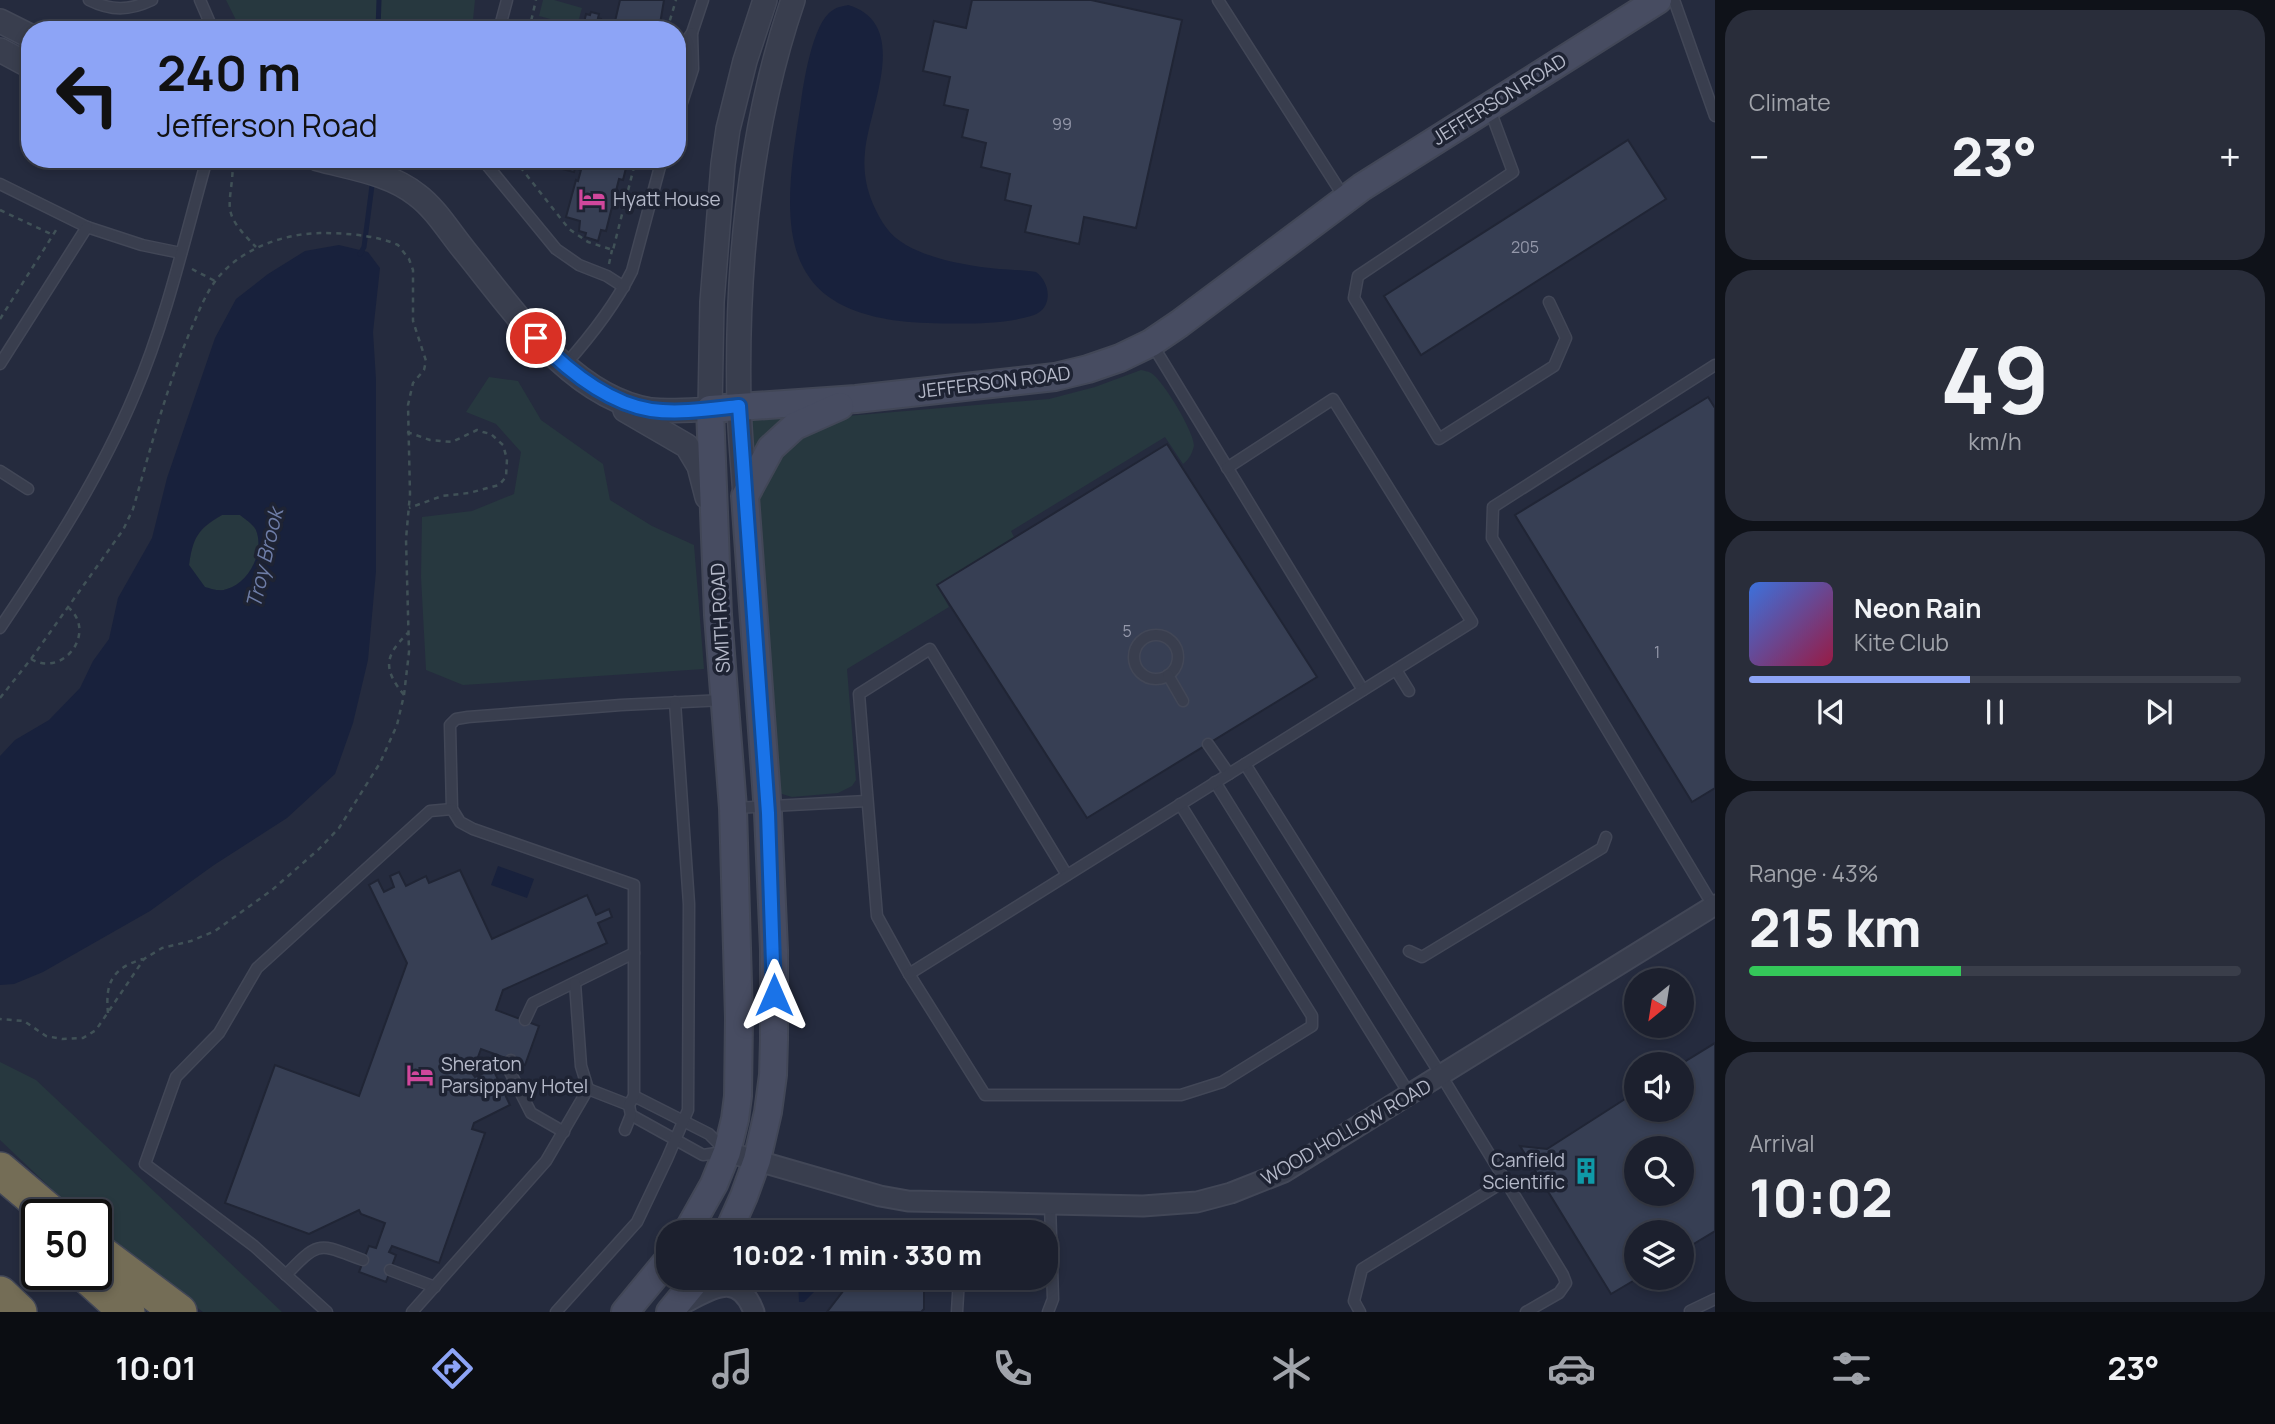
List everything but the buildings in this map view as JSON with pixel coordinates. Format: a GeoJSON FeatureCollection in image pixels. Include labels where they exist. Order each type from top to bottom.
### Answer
{"type":"FeatureCollection","features":[{"type":"Feature","properties":{"kind":"highway"},"geometry":{"type":"LineString","coordinates":[[0,1170],[34,1199]]}},
{"type":"Feature","properties":{"kind":"highway"},"geometry":{"type":"LineString","coordinates":[[0,1196],[21,1215]]}},
{"type":"Feature","properties":{"kind":"highway"},"geometry":{"type":"LineString","coordinates":[[112,1262],[178,1312]]}},
{"type":"Feature","properties":{"kind":"highway"},"geometry":{"type":"LineString","coordinates":[[103,1290],[127,1312]]}},
{"type":"Feature","properties":{"kind":"highway"},"geometry":{"type":"LineString","coordinates":[[0,1294],[19,1312]]}},
{"type":"Feature","properties":{"kind":"main road","name":"JEFFERSON ROAD"},"geometry":{"type":"LineString","coordinates":[[710,409],[856,399],[1055,377],[1120,358],[1179,324],[1345,199],[1658,0]]}},
{"type":"Feature","properties":{"kind":"main road"},"geometry":{"type":"LineString","coordinates":[[745,496],[771,448],[795,426],[856,399]]}},
{"type":"Feature","properties":{"kind":"main road","name":"SMITH ROAD"},"geometry":{"type":"LineString","coordinates":[[694,1220],[714,1184],[727,1152],[738,1097],[739,1018],[733,808],[714,526],[710,409]]}},
{"type":"Feature","properties":{"kind":"main road","name":"SMITH ROAD"},"geometry":{"type":"LineString","coordinates":[[733,1220],[757,1160],[773,1075],[774,950],[767,806],[745,496]]}},
{"type":"Feature","properties":{"kind":"main road"},"geometry":{"type":"LineString","coordinates":[[625,1312],[656,1275]]}},
{"type":"Feature","properties":{"kind":"main road"},"geometry":{"type":"LineString","coordinates":[[672,1310],[688,1290]]}},
{"type":"Feature","properties":{"kind":"street","name":"SMITH ROAD"},"geometry":{"type":"LineString","coordinates":[[710,409],[712,302],[723,164],[728,130],[765,0]]}},
{"type":"Feature","properties":{"kind":"street","name":"SMITH ROAD"},"geometry":{"type":"LineString","coordinates":[[745,496],[739,406],[740,314],[751,180],[764,103],[778,43],[793,0]]}},
{"type":"Feature","properties":{"kind":"street"},"geometry":{"type":"LineString","coordinates":[[0,21],[21,32]]}},
{"type":"Feature","properties":{"kind":"street"},"geometry":{"type":"LineString","coordinates":[[0,50],[21,60]]}},
{"type":"Feature","properties":{"kind":"street","name":"JEFFERSON ROAD"},"geometry":{"type":"LineString","coordinates":[[352,168],[392,180],[420,197],[536,338],[564,366],[583,380],[630,404],[651,410],[710,409]]}},
{"type":"Feature","properties":{"kind":"street"},"geometry":{"type":"LineString","coordinates":[[583,380],[599,396],[688,446],[699,466],[714,526]]}},
{"type":"Feature","properties":{"kind":"street","name":"WOOD HOLLOW ROAD"},"geometry":{"type":"LineString","coordinates":[[727,1152],[880,1196],[908,1201],[1143,1206],[1197,1202],[1231,1194],[1284,1172],[1714,907]]}},
{"type":"Feature","properties":{"kind":"street"},"geometry":{"type":"LineString","coordinates":[[672,1310],[709,1290],[728,1286],[737,1288],[745,1295],[754,1312]]}},
{"type":"Feature","properties":{"kind":"lane"},"geometry":{"type":"LineString","coordinates":[[89,0],[121,10],[152,0]]}},
{"type":"Feature","properties":{"kind":"lane"},"geometry":{"type":"LineString","coordinates":[[200,0],[209,21]]}},
{"type":"Feature","properties":{"kind":"lane"},"geometry":{"type":"LineString","coordinates":[[501,21],[506,0]]}},
{"type":"Feature","properties":{"kind":"lane"},"geometry":{"type":"LineString","coordinates":[[686,41],[692,33],[703,0]]}},
{"type":"Feature","properties":{"kind":"lane"},"geometry":{"type":"LineString","coordinates":[[1219,0],[1345,199]]}},
{"type":"Feature","properties":{"kind":"lane"},"geometry":{"type":"LineString","coordinates":[[1674,0],[1715,116]]}},
{"type":"Feature","properties":{"kind":"lane"},"geometry":{"type":"LineString","coordinates":[[686,89],[692,69],[692,33]]}},
{"type":"Feature","properties":{"kind":"lane"},"geometry":{"type":"LineString","coordinates":[[1488,106],[1513,172],[1358,276],[1354,299],[1438,439],[1553,366],[1566,338],[1549,302]]}},
{"type":"Feature","properties":{"kind":"lane"},"geometry":{"type":"LineString","coordinates":[[0,628],[96,477],[136,392],[181,253],[205,168]]}},
{"type":"Feature","properties":{"kind":"lane"},"geometry":{"type":"LineString","coordinates":[[489,168],[556,249],[579,265],[607,276],[624,287]]}},
{"type":"Feature","properties":{"kind":"lane"},"geometry":{"type":"LineString","coordinates":[[564,366],[580,349],[624,287],[632,271],[660,168]]}},
{"type":"Feature","properties":{"kind":"lane"},"geometry":{"type":"LineString","coordinates":[[0,184],[87,227],[142,245],[181,253]]}},
{"type":"Feature","properties":{"kind":"lane"},"geometry":{"type":"LineString","coordinates":[[0,364],[87,227]]}},
{"type":"Feature","properties":{"kind":"lane"},"geometry":{"type":"LineString","coordinates":[[1151,342],[1363,690]]}},
{"type":"Feature","properties":{"kind":"lane"},"geometry":{"type":"LineString","coordinates":[[1714,907],[1492,538],[1493,507],[1715,365]]}},
{"type":"Feature","properties":{"kind":"lane"},"geometry":{"type":"LineString","coordinates":[[909,974],[1472,622],[1333,399],[1227,468]]}},
{"type":"Feature","properties":{"kind":"lane"},"geometry":{"type":"LineString","coordinates":[[0,471],[27,489]]}},
{"type":"Feature","properties":{"kind":"lane"},"geometry":{"type":"LineString","coordinates":[[1154,635],[1168,638],[1174,643],[1178,657],[1174,670],[1168,675],[1154,679],[1141,673],[1134,660],[1141,640],[1154,635]]}},
{"type":"Feature","properties":{"kind":"lane"},"geometry":{"type":"LineString","coordinates":[[1067,874],[930,649],[859,694],[877,916],[909,974],[985,1096],[1181,1095],[1210,1087],[1239,1073],[1312,1026],[1312,1016],[1180,804]]}},
{"type":"Feature","properties":{"kind":"lane"},"geometry":{"type":"LineString","coordinates":[[1396,670],[1409,691]]}},
{"type":"Feature","properties":{"kind":"lane"},"geometry":{"type":"LineString","coordinates":[[1168,675],[1183,701]]}},
{"type":"Feature","properties":{"kind":"lane"},"geometry":{"type":"LineString","coordinates":[[625,1129],[631,1105],[634,885],[473,829],[460,822],[452,809],[450,724],[456,719],[725,700]]}},
{"type":"Feature","properties":{"kind":"lane"},"geometry":{"type":"LineString","coordinates":[[556,1312],[636,1222],[688,1110],[689,904],[676,702]]}},
{"type":"Feature","properties":{"kind":"lane"},"geometry":{"type":"LineString","coordinates":[[1209,744],[1229,774]]}},
{"type":"Feature","properties":{"kind":"lane"},"geometry":{"type":"LineString","coordinates":[[1245,764],[1441,1075],[1565,1279],[1562,1291],[1526,1312]]}},
{"type":"Feature","properties":{"kind":"lane"},"geometry":{"type":"LineString","coordinates":[[1215,782],[1410,1095]]}},
{"type":"Feature","properties":{"kind":"lane"},"geometry":{"type":"LineString","coordinates":[[733,808],[867,802]]}},
{"type":"Feature","properties":{"kind":"lane"},"geometry":{"type":"LineString","coordinates":[[327,1312],[254,1246],[145,1164],[176,1077],[219,1033],[257,968],[430,811],[452,809]]}},
{"type":"Feature","properties":{"kind":"lane"},"geometry":{"type":"LineString","coordinates":[[1409,951],[1422,957],[1602,848],[1606,836]]}},
{"type":"Feature","properties":{"kind":"lane"},"geometry":{"type":"LineString","coordinates":[[525,1020],[533,1003],[634,953]]}},
{"type":"Feature","properties":{"kind":"lane"},"geometry":{"type":"LineString","coordinates":[[411,1312],[546,1161],[588,1088],[581,1066],[575,983]]}},
{"type":"Feature","properties":{"kind":"lane"},"geometry":{"type":"LineString","coordinates":[[511,1060],[509,1070],[531,1113],[564,1132]]}},
{"type":"Feature","properties":{"kind":"lane"},"geometry":{"type":"LineString","coordinates":[[588,1088],[684,1122],[709,1134],[727,1152]]}},
{"type":"Feature","properties":{"kind":"lane"},"geometry":{"type":"LineString","coordinates":[[631,1105],[675,1140],[703,1155],[727,1152]]}},
{"type":"Feature","properties":{"kind":"lane"},"geometry":{"type":"LineString","coordinates":[[1360,1312],[1354,1301],[1362,1269],[1505,1181]]}},
{"type":"Feature","properties":{"kind":"lane"},"geometry":{"type":"LineString","coordinates":[[1049,1205],[1049,1220]]}},
{"type":"Feature","properties":{"kind":"lane"},"geometry":{"type":"LineString","coordinates":[[286,1275],[316,1248],[325,1246],[363,1260]]}},
{"type":"Feature","properties":{"kind":"lane"},"geometry":{"type":"LineString","coordinates":[[390,1270],[435,1287]]}},
{"type":"Feature","properties":{"kind":"lane"},"geometry":{"type":"LineString","coordinates":[[957,1312],[958,1290]]}},
{"type":"Feature","properties":{"kind":"lane"},"geometry":{"type":"LineString","coordinates":[[1048,1312],[1053,1299],[1052,1290]]}},
{"type":"Feature","properties":{"kind":"lane"},"geometry":{"type":"LineString","coordinates":[[1690,1311],[1715,1299]]}},
{"type":"Feature","properties":{"kind":"path"},"geometry":{"type":"LineString","coordinates":[[532,21],[536,0]]}},
{"type":"Feature","properties":{"kind":"path"},"geometry":{"type":"LineString","coordinates":[[670,21],[676,0]]}},
{"type":"Feature","properties":{"kind":"path"},"geometry":{"type":"LineString","coordinates":[[232,168],[228,203],[231,216],[242,233],[256,247]]}},
{"type":"Feature","properties":{"kind":"path"},"geometry":{"type":"LineString","coordinates":[[521,168],[569,229],[588,242],[612,250]]}},
{"type":"Feature","properties":{"kind":"path"},"geometry":{"type":"LineString","coordinates":[[609,264],[634,168]]}},
{"type":"Feature","properties":{"kind":"path"},"geometry":{"type":"LineString","coordinates":[[0,210],[53,235]]}},
{"type":"Feature","properties":{"kind":"path"},"geometry":{"type":"LineString","coordinates":[[0,319],[61,223]]}},
{"type":"Feature","properties":{"kind":"path"},"geometry":{"type":"LineString","coordinates":[[0,698],[68,608],[122,530],[133,509],[179,359],[215,281],[231,264],[256,247],[309,233],[340,233],[392,242],[403,250],[413,270],[413,321],[426,361],[424,370],[414,383],[408,405],[408,633],[404,695],[397,725],[380,763],[351,812],[326,842],[272,890],[215,931],[191,941],[162,948],[144,959],[125,964],[113,977],[106,994],[108,1013]]}},
{"type":"Feature","properties":{"kind":"path"},"geometry":{"type":"LineString","coordinates":[[192,269],[215,281]]}},
{"type":"Feature","properties":{"kind":"path"},"geometry":{"type":"LineString","coordinates":[[407,432],[430,440],[452,442],[477,430],[491,434],[503,445],[507,459],[506,477],[499,485],[434,499],[409,508]]}},
{"type":"Feature","properties":{"kind":"path"},"geometry":{"type":"LineString","coordinates":[[31,659],[42,664],[55,663],[75,648],[79,639],[79,624],[68,608]]}},
{"type":"Feature","properties":{"kind":"path"},"geometry":{"type":"LineString","coordinates":[[404,695],[389,672],[389,665],[393,650],[408,633]]}},
{"type":"Feature","properties":{"kind":"path"},"geometry":{"type":"LineString","coordinates":[[0,1019],[24,1021],[46,1036],[62,1039],[83,1038],[96,1030],[144,959]]}},
{"type":"Feature","properties":{"kind":"shaded area"},"geometry":{"type":"Polygon","coordinates":[[[226,0],[475,0],[473,21],[236,21],[226,0]]]}},
{"type":"Feature","properties":{"kind":"shaded area"},"geometry":{"type":"Polygon","coordinates":[[[543,0],[554,0],[582,8],[578,21],[558,21],[539,16],[543,0]]]}},
{"type":"Feature","properties":{"kind":"shaded area"},"geometry":{"type":"Polygon","coordinates":[[[1141,370],[1150,372],[1156,378],[1184,418],[1194,445],[1187,460],[1183,464],[1165,437],[1011,531],[1014,537],[937,585],[949,607],[847,669],[856,780],[852,786],[838,793],[792,797],[782,794],[777,789],[757,511],[759,496],[769,471],[796,438],[847,416],[1049,399],[1095,387],[1141,370]]]}},
{"type":"Feature","properties":{"kind":"shaded area"},"geometry":{"type":"Polygon","coordinates":[[[489,377],[518,381],[541,420],[603,464],[610,500],[652,526],[694,545],[704,669],[463,685],[426,670],[421,577],[422,517],[472,511],[514,494],[521,452],[496,424],[466,412],[489,377]]]}},
{"type":"Feature","properties":{"kind":"shaded area"},"geometry":{"type":"Polygon","coordinates":[[[792,417],[754,460],[748,423],[751,420],[792,417]]]}},
{"type":"Feature","properties":{"kind":"shaded area"},"geometry":{"type":"Polygon","coordinates":[[[222,515],[240,515],[251,524],[256,530],[258,547],[253,565],[242,580],[235,586],[219,590],[205,588],[189,565],[198,535],[222,515]]]}},
{"type":"Feature","properties":{"kind":"shaded area"},"geometry":{"type":"Polygon","coordinates":[[[0,1062],[36,1080],[282,1312],[203,1312],[112,1246],[112,1199],[62,1199],[0,1140],[0,1062]]]}},
{"type":"Feature","properties":{"kind":"water"},"geometry":{"type":"Polygon","coordinates":[[[848,5],[867,15],[878,30],[883,48],[882,69],[864,166],[873,204],[882,222],[900,241],[928,255],[976,266],[1036,272],[1045,282],[1048,295],[1040,312],[1009,321],[981,323],[928,323],[878,317],[841,304],[815,285],[800,260],[792,229],[790,193],[794,153],[803,86],[819,27],[835,9],[848,5]]]}},
{"type":"Feature","properties":{"kind":"water"},"geometry":{"type":"Polygon","coordinates":[[[339,245],[368,252],[380,268],[373,332],[376,380],[376,571],[368,660],[353,723],[335,774],[287,818],[214,865],[150,911],[43,972],[14,984],[0,985],[0,756],[15,740],[49,720],[80,688],[93,661],[109,639],[118,598],[152,538],[167,478],[215,338],[236,299],[268,274],[305,251],[339,245]],[[222,515],[207,525],[195,541],[189,565],[205,587],[222,590],[235,586],[253,566],[258,548],[256,530],[240,515],[222,515]]]}},
{"type":"Feature","properties":{"kind":"water"},"geometry":{"type":"Polygon","coordinates":[[[498,866],[534,879],[527,898],[491,885],[498,866]]]}},
{"type":"Feature","properties":{"kind":"water"},"geometry":{"type":"Polygon","coordinates":[[[798,1290],[816,1290],[804,1302],[799,1302],[798,1290]]]}},
{"type":"Feature","properties":{"kind":"waterway","name":"Troy Brook"},"geometry":{"type":"LineString","coordinates":[[378,21],[379,0]]}},
{"type":"Feature","properties":{"kind":"waterway","name":"Troy Brook"},"geometry":{"type":"LineString","coordinates":[[360,254],[364,247],[373,178]]}},
{"type":"Feature","properties":{"kind":"place","name":"Hyatt House"},"geometry":{"type":"Point","coordinates":[592,199]}},
{"type":"Feature","properties":{"kind":"place","name":"Sheraton Parsippany Hotel"},"geometry":{"type":"Point","coordinates":[420,1075]}},
{"type":"Feature","properties":{"kind":"place","name":"Canfield Scientific"},"geometry":{"type":"Point","coordinates":[1586,1171]}},
{"type":"Feature","properties":{"kind":"route"},"geometry":{"type":"LineString","coordinates":[[536,338],[564,366],[583,380],[630,404],[651,410],[674,411],[739,406],[768,813],[774,995]]}}]}
